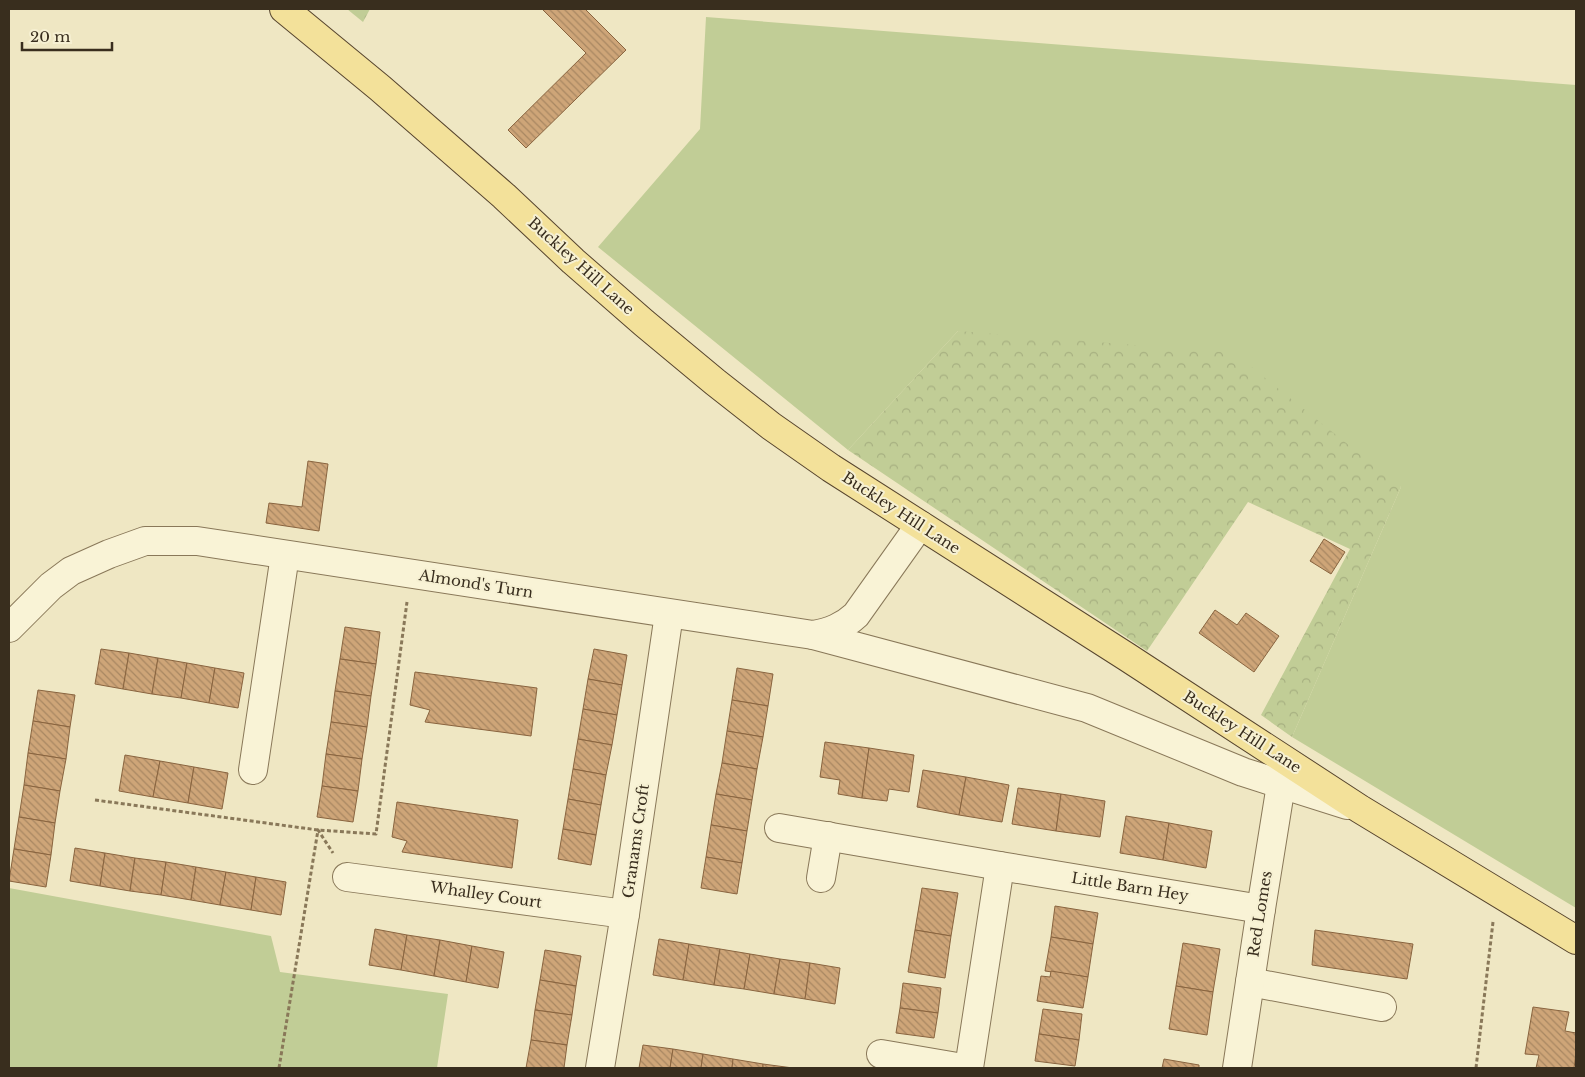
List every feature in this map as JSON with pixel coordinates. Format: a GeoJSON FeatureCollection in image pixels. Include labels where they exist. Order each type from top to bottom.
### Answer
{"type":"FeatureCollection","features":[{"type":"Feature","properties":{"kind":"main road","name":"Buckley Hill Lane"},"geometry":{"type":"LineString","coordinates":[[284,9],[380,88],[504,196],[573,262],[715,382],[771,426],[1283,772],[1360,809],[1576,940]]}},
{"type":"Feature","properties":{"kind":"street","name":"Almond's Turn"},"geometry":{"type":"LineString","coordinates":[[9,628],[51,586],[71,571],[109,554],[146,541],[197,541],[813,635],[836,629],[846,624],[856,615],[920,525]]}},
{"type":"Feature","properties":{"kind":"street"},"geometry":{"type":"LineString","coordinates":[[253,770],[285,555]]}},
{"type":"Feature","properties":{"kind":"street","name":"Granams Croft"},"geometry":{"type":"LineString","coordinates":[[600,1068],[625,914],[669,614]]}},
{"type":"Feature","properties":{"kind":"street"},"geometry":{"type":"LineString","coordinates":[[813,635],[1087,708],[1244,772],[1283,772]]}},
{"type":"Feature","properties":{"kind":"street","name":"Red Lomes"},"geometry":{"type":"LineString","coordinates":[[1237,1068],[1283,772]]}},
{"type":"Feature","properties":{"kind":"street","name":"Little Barn Hey"},"geometry":{"type":"LineString","coordinates":[[779,828],[1261,908]]}},
{"type":"Feature","properties":{"kind":"street"},"geometry":{"type":"LineString","coordinates":[[821,878],[828,836]]}},
{"type":"Feature","properties":{"kind":"street"},"geometry":{"type":"LineString","coordinates":[[969,1068],[1000,866]]}},
{"type":"Feature","properties":{"kind":"street","name":"Whalley Court"},"geometry":{"type":"LineString","coordinates":[[347,877],[625,914]]}},
{"type":"Feature","properties":{"kind":"street"},"geometry":{"type":"LineString","coordinates":[[1250,982],[1382,1006]]}},
{"type":"Feature","properties":{"kind":"street"},"geometry":{"type":"LineString","coordinates":[[881,1054],[963,1068]]}},
{"type":"Feature","properties":{"kind":"path"},"geometry":{"type":"LineString","coordinates":[[95,800],[318,830],[376,834],[411,574]]}},
{"type":"Feature","properties":{"kind":"path"},"geometry":{"type":"LineString","coordinates":[[318,830],[347,877]]}},
{"type":"Feature","properties":{"kind":"path"},"geometry":{"type":"LineString","coordinates":[[279,1068],[318,830]]}},
{"type":"Feature","properties":{"kind":"path"},"geometry":{"type":"LineString","coordinates":[[1476,1068],[1496,892]]}},
{"type":"Feature","properties":{"kind":"green space"},"geometry":{"type":"Polygon","coordinates":[[[347,9],[370,9],[363,22],[347,9]]]}},
{"type":"Feature","properties":{"kind":"green space"},"geometry":{"type":"Polygon","coordinates":[[[706,17],[1576,85],[1576,908],[1292,737],[1401,487],[958,331],[848,450],[598,247],[700,129],[706,17]]]}},
{"type":"Feature","properties":{"kind":"green space"},"geometry":{"type":"Polygon","coordinates":[[[958,331],[1234,353],[1401,487],[1292,737],[1261,715],[1350,549],[1248,502],[1147,651],[848,450],[958,331]]]}},
{"type":"Feature","properties":{"kind":"green space"},"geometry":{"type":"Polygon","coordinates":[[[9,888],[271,936],[280,972],[448,994],[437,1068],[9,1068],[9,888]]]}},
{"type":"Feature","properties":{"kind":"building"},"geometry":{"type":"Polygon","coordinates":[[[542,9],[585,9],[626,50],[526,148],[508,130],[586,53],[542,9]]]}},
{"type":"Feature","properties":{"kind":"building"},"geometry":{"type":"Polygon","coordinates":[[[308,461],[328,464],[319,531],[266,523],[269,503],[302,507],[308,461]]]}},
{"type":"Feature","properties":{"kind":"building"},"geometry":{"type":"Polygon","coordinates":[[[1324,539],[1345,552],[1331,574],[1310,561],[1324,539]]]}},
{"type":"Feature","properties":{"kind":"building"},"geometry":{"type":"Polygon","coordinates":[[[1215,610],[1237,625],[1246,613],[1279,636],[1254,672],[1199,633],[1215,610]]]}},
{"type":"Feature","properties":{"kind":"building"},"geometry":{"type":"Polygon","coordinates":[[[345,627],[380,632],[376,664],[340,659],[345,627]]]}},
{"type":"Feature","properties":{"kind":"building"},"geometry":{"type":"Polygon","coordinates":[[[101,649],[129,653],[123,689],[95,684],[101,649]]]}},
{"type":"Feature","properties":{"kind":"building"},"geometry":{"type":"Polygon","coordinates":[[[594,649],[627,655],[622,685],[588,679],[594,649]]]}},
{"type":"Feature","properties":{"kind":"building"},"geometry":{"type":"Polygon","coordinates":[[[129,653],[158,658],[152,694],[123,689],[129,653]]]}},
{"type":"Feature","properties":{"kind":"building"},"geometry":{"type":"Polygon","coordinates":[[[158,658],[187,663],[181,698],[152,694],[158,658]]]}},
{"type":"Feature","properties":{"kind":"building"},"geometry":{"type":"Polygon","coordinates":[[[340,659],[376,664],[371,696],[335,691],[340,659]]]}},
{"type":"Feature","properties":{"kind":"building"},"geometry":{"type":"Polygon","coordinates":[[[187,663],[215,668],[209,703],[181,698],[187,663]]]}},
{"type":"Feature","properties":{"kind":"building"},"geometry":{"type":"Polygon","coordinates":[[[215,668],[244,673],[238,708],[209,703],[215,668]]]}},
{"type":"Feature","properties":{"kind":"building"},"geometry":{"type":"Polygon","coordinates":[[[737,668],[773,674],[768,706],[732,700],[737,668]]]}},
{"type":"Feature","properties":{"kind":"building"},"geometry":{"type":"Polygon","coordinates":[[[415,672],[537,688],[531,736],[425,722],[430,710],[410,705],[415,672]]]}},
{"type":"Feature","properties":{"kind":"building"},"geometry":{"type":"Polygon","coordinates":[[[588,679],[622,685],[617,715],[583,709],[588,679]]]}},
{"type":"Feature","properties":{"kind":"building"},"geometry":{"type":"Polygon","coordinates":[[[38,690],[75,695],[70,727],[33,721],[38,690]]]}},
{"type":"Feature","properties":{"kind":"building"},"geometry":{"type":"Polygon","coordinates":[[[335,691],[371,696],[367,727],[331,722],[335,691]]]}},
{"type":"Feature","properties":{"kind":"building"},"geometry":{"type":"Polygon","coordinates":[[[732,700],[768,706],[763,737],[727,731],[732,700]]]}},
{"type":"Feature","properties":{"kind":"building"},"geometry":{"type":"Polygon","coordinates":[[[583,709],[617,715],[612,745],[578,739],[583,709]]]}},
{"type":"Feature","properties":{"kind":"building"},"geometry":{"type":"Polygon","coordinates":[[[33,721],[70,727],[66,759],[28,753],[33,721]]]}},
{"type":"Feature","properties":{"kind":"building"},"geometry":{"type":"Polygon","coordinates":[[[331,722],[367,727],[362,759],[326,754],[331,722]]]}},
{"type":"Feature","properties":{"kind":"building"},"geometry":{"type":"Polygon","coordinates":[[[727,731],[763,737],[757,769],[722,763],[727,731]]]}},
{"type":"Feature","properties":{"kind":"building"},"geometry":{"type":"Polygon","coordinates":[[[578,739],[612,745],[606,775],[573,769],[578,739]]]}},
{"type":"Feature","properties":{"kind":"building"},"geometry":{"type":"Polygon","coordinates":[[[825,742],[869,748],[862,798],[838,794],[840,780],[820,777],[825,742]]]}},
{"type":"Feature","properties":{"kind":"building"},"geometry":{"type":"Polygon","coordinates":[[[869,748],[914,755],[909,792],[889,789],[887,801],[862,798],[869,748]]]}},
{"type":"Feature","properties":{"kind":"building"},"geometry":{"type":"Polygon","coordinates":[[[28,753],[66,759],[60,791],[24,785],[28,753]]]}},
{"type":"Feature","properties":{"kind":"building"},"geometry":{"type":"Polygon","coordinates":[[[326,754],[362,759],[358,791],[322,786],[326,754]]]}},
{"type":"Feature","properties":{"kind":"building"},"geometry":{"type":"Polygon","coordinates":[[[125,755],[160,761],[153,797],[119,791],[125,755]]]}},
{"type":"Feature","properties":{"kind":"building"},"geometry":{"type":"Polygon","coordinates":[[[160,761],[194,767],[188,803],[153,797],[160,761]]]}},
{"type":"Feature","properties":{"kind":"building"},"geometry":{"type":"Polygon","coordinates":[[[722,763],[757,769],[752,800],[716,794],[722,763]]]}},
{"type":"Feature","properties":{"kind":"building"},"geometry":{"type":"Polygon","coordinates":[[[194,767],[228,773],[222,809],[188,803],[194,767]]]}},
{"type":"Feature","properties":{"kind":"building"},"geometry":{"type":"Polygon","coordinates":[[[573,769],[606,775],[601,805],[568,799],[573,769]]]}},
{"type":"Feature","properties":{"kind":"building"},"geometry":{"type":"Polygon","coordinates":[[[923,770],[966,777],[959,815],[917,807],[923,770]]]}},
{"type":"Feature","properties":{"kind":"building"},"geometry":{"type":"Polygon","coordinates":[[[966,777],[1009,785],[1002,822],[959,815],[966,777]]]}},
{"type":"Feature","properties":{"kind":"building"},"geometry":{"type":"Polygon","coordinates":[[[24,785],[60,791],[55,823],[19,817],[24,785]]]}},
{"type":"Feature","properties":{"kind":"building"},"geometry":{"type":"Polygon","coordinates":[[[322,786],[358,791],[353,822],[317,817],[322,786]]]}},
{"type":"Feature","properties":{"kind":"building"},"geometry":{"type":"Polygon","coordinates":[[[1018,788],[1061,794],[1056,831],[1012,824],[1018,788]]]}},
{"type":"Feature","properties":{"kind":"building"},"geometry":{"type":"Polygon","coordinates":[[[716,794],[752,800],[747,831],[711,825],[716,794]]]}},
{"type":"Feature","properties":{"kind":"building"},"geometry":{"type":"Polygon","coordinates":[[[1061,794],[1105,801],[1100,837],[1056,831],[1061,794]]]}},
{"type":"Feature","properties":{"kind":"building"},"geometry":{"type":"Polygon","coordinates":[[[568,799],[601,805],[596,835],[563,829],[568,799]]]}},
{"type":"Feature","properties":{"kind":"building"},"geometry":{"type":"Polygon","coordinates":[[[397,802],[518,820],[512,868],[402,852],[407,841],[392,837],[397,802]]]}},
{"type":"Feature","properties":{"kind":"building"},"geometry":{"type":"Polygon","coordinates":[[[1126,816],[1169,823],[1163,860],[1120,853],[1126,816]]]}},
{"type":"Feature","properties":{"kind":"building"},"geometry":{"type":"Polygon","coordinates":[[[19,817],[55,823],[51,855],[14,849],[19,817]]]}},
{"type":"Feature","properties":{"kind":"building"},"geometry":{"type":"Polygon","coordinates":[[[1169,823],[1212,831],[1206,868],[1163,860],[1169,823]]]}},
{"type":"Feature","properties":{"kind":"building"},"geometry":{"type":"Polygon","coordinates":[[[711,825],[747,831],[742,863],[706,857],[711,825]]]}},
{"type":"Feature","properties":{"kind":"building"},"geometry":{"type":"Polygon","coordinates":[[[563,829],[596,835],[591,865],[558,859],[563,829]]]}},
{"type":"Feature","properties":{"kind":"building"},"geometry":{"type":"Polygon","coordinates":[[[75,848],[105,853],[100,886],[70,881],[75,848]]]}},
{"type":"Feature","properties":{"kind":"building"},"geometry":{"type":"Polygon","coordinates":[[[14,849],[51,855],[46,887],[9,881],[14,849]]]}},
{"type":"Feature","properties":{"kind":"building"},"geometry":{"type":"Polygon","coordinates":[[[105,853],[135,858],[130,891],[100,886],[105,853]]]}},
{"type":"Feature","properties":{"kind":"building"},"geometry":{"type":"Polygon","coordinates":[[[706,857],[742,863],[737,894],[701,888],[706,857]]]}},
{"type":"Feature","properties":{"kind":"building"},"geometry":{"type":"Polygon","coordinates":[[[135,858],[166,862],[161,895],[130,891],[135,858]]]}},
{"type":"Feature","properties":{"kind":"building"},"geometry":{"type":"Polygon","coordinates":[[[166,862],[196,867],[191,900],[161,895],[166,862]]]}},
{"type":"Feature","properties":{"kind":"building"},"geometry":{"type":"Polygon","coordinates":[[[196,867],[226,872],[220,905],[191,900],[196,867]]]}},
{"type":"Feature","properties":{"kind":"building"},"geometry":{"type":"Polygon","coordinates":[[[226,872],[256,877],[251,910],[220,905],[226,872]]]}},
{"type":"Feature","properties":{"kind":"building"},"geometry":{"type":"Polygon","coordinates":[[[256,877],[286,882],[281,915],[251,910],[256,877]]]}},
{"type":"Feature","properties":{"kind":"building"},"geometry":{"type":"Polygon","coordinates":[[[922,888],[958,893],[951,936],[915,930],[922,888]]]}},
{"type":"Feature","properties":{"kind":"building"},"geometry":{"type":"Polygon","coordinates":[[[1055,906],[1098,913],[1093,944],[1051,937],[1055,906]]]}},
{"type":"Feature","properties":{"kind":"building"},"geometry":{"type":"Polygon","coordinates":[[[375,929],[407,935],[401,970],[369,965],[375,929]]]}},
{"type":"Feature","properties":{"kind":"building"},"geometry":{"type":"Polygon","coordinates":[[[915,930],[951,936],[945,978],[908,972],[915,930]]]}},
{"type":"Feature","properties":{"kind":"building"},"geometry":{"type":"Polygon","coordinates":[[[1315,930],[1413,944],[1407,979],[1312,965],[1315,930]]]}},
{"type":"Feature","properties":{"kind":"building"},"geometry":{"type":"Polygon","coordinates":[[[407,935],[440,940],[434,976],[401,970],[407,935]]]}},
{"type":"Feature","properties":{"kind":"building"},"geometry":{"type":"Polygon","coordinates":[[[1051,937],[1093,944],[1088,977],[1045,971],[1051,937]]]}},
{"type":"Feature","properties":{"kind":"building"},"geometry":{"type":"Polygon","coordinates":[[[659,939],[689,944],[683,980],[653,975],[659,939]]]}},
{"type":"Feature","properties":{"kind":"building"},"geometry":{"type":"Polygon","coordinates":[[[440,940],[472,946],[466,982],[434,976],[440,940]]]}},
{"type":"Feature","properties":{"kind":"building"},"geometry":{"type":"Polygon","coordinates":[[[1183,943],[1220,949],[1213,992],[1176,986],[1183,943]]]}},
{"type":"Feature","properties":{"kind":"building"},"geometry":{"type":"Polygon","coordinates":[[[689,944],[720,949],[714,985],[683,980],[689,944]]]}},
{"type":"Feature","properties":{"kind":"building"},"geometry":{"type":"Polygon","coordinates":[[[472,946],[504,952],[498,988],[466,982],[472,946]]]}},
{"type":"Feature","properties":{"kind":"building"},"geometry":{"type":"Polygon","coordinates":[[[720,949],[750,954],[744,989],[714,985],[720,949]]]}},
{"type":"Feature","properties":{"kind":"building"},"geometry":{"type":"Polygon","coordinates":[[[545,950],[581,956],[576,986],[540,980],[545,950]]]}},
{"type":"Feature","properties":{"kind":"building"},"geometry":{"type":"Polygon","coordinates":[[[750,954],[780,959],[774,994],[744,989],[750,954]]]}},
{"type":"Feature","properties":{"kind":"building"},"geometry":{"type":"Polygon","coordinates":[[[780,959],[810,963],[805,999],[774,994],[780,959]]]}},
{"type":"Feature","properties":{"kind":"building"},"geometry":{"type":"Polygon","coordinates":[[[810,963],[840,968],[835,1004],[805,999],[810,963]]]}},
{"type":"Feature","properties":{"kind":"building"},"geometry":{"type":"Polygon","coordinates":[[[1051,971],[1088,977],[1083,1008],[1037,1001],[1041,976],[1050,977],[1051,971]]]}},
{"type":"Feature","properties":{"kind":"building"},"geometry":{"type":"Polygon","coordinates":[[[540,980],[576,986],[572,1015],[535,1010],[540,980]]]}},
{"type":"Feature","properties":{"kind":"building"},"geometry":{"type":"Polygon","coordinates":[[[903,983],[941,988],[938,1013],[900,1008],[903,983]]]}},
{"type":"Feature","properties":{"kind":"building"},"geometry":{"type":"Polygon","coordinates":[[[1176,986],[1213,992],[1207,1035],[1169,1029],[1176,986]]]}},
{"type":"Feature","properties":{"kind":"building"},"geometry":{"type":"Polygon","coordinates":[[[1533,1007],[1569,1012],[1565,1031],[1576,1033],[1574,1068],[1536,1068],[1539,1055],[1525,1054],[1533,1007]]]}},
{"type":"Feature","properties":{"kind":"building"},"geometry":{"type":"Polygon","coordinates":[[[900,1008],[938,1013],[934,1038],[896,1033],[900,1008]]]}},
{"type":"Feature","properties":{"kind":"building"},"geometry":{"type":"Polygon","coordinates":[[[1043,1009],[1082,1014],[1079,1040],[1039,1034],[1043,1009]]]}},
{"type":"Feature","properties":{"kind":"building"},"geometry":{"type":"Polygon","coordinates":[[[535,1010],[572,1015],[567,1045],[531,1040],[535,1010]]]}},
{"type":"Feature","properties":{"kind":"building"},"geometry":{"type":"Polygon","coordinates":[[[1039,1034],[1079,1040],[1075,1066],[1035,1061],[1039,1034]]]}},
{"type":"Feature","properties":{"kind":"building"},"geometry":{"type":"Polygon","coordinates":[[[531,1040],[567,1045],[564,1068],[526,1068],[531,1040]]]}},
{"type":"Feature","properties":{"kind":"building"},"geometry":{"type":"Polygon","coordinates":[[[643,1045],[673,1049],[670,1068],[639,1068],[643,1045]]]}},
{"type":"Feature","properties":{"kind":"building"},"geometry":{"type":"Polygon","coordinates":[[[673,1049],[703,1054],[701,1068],[670,1068],[673,1049]]]}},
{"type":"Feature","properties":{"kind":"building"},"geometry":{"type":"Polygon","coordinates":[[[703,1054],[733,1059],[732,1068],[701,1068],[703,1054]]]}},
{"type":"Feature","properties":{"kind":"building"},"geometry":{"type":"Polygon","coordinates":[[[733,1059],[763,1064],[763,1068],[732,1068],[733,1059]]]}},
{"type":"Feature","properties":{"kind":"building"},"geometry":{"type":"Polygon","coordinates":[[[1164,1059],[1199,1065],[1199,1068],[1162,1068],[1164,1059]]]}},
{"type":"Feature","properties":{"kind":"building"},"geometry":{"type":"Polygon","coordinates":[[[763,1064],[793,1068],[763,1068],[763,1064]]]}}]}
